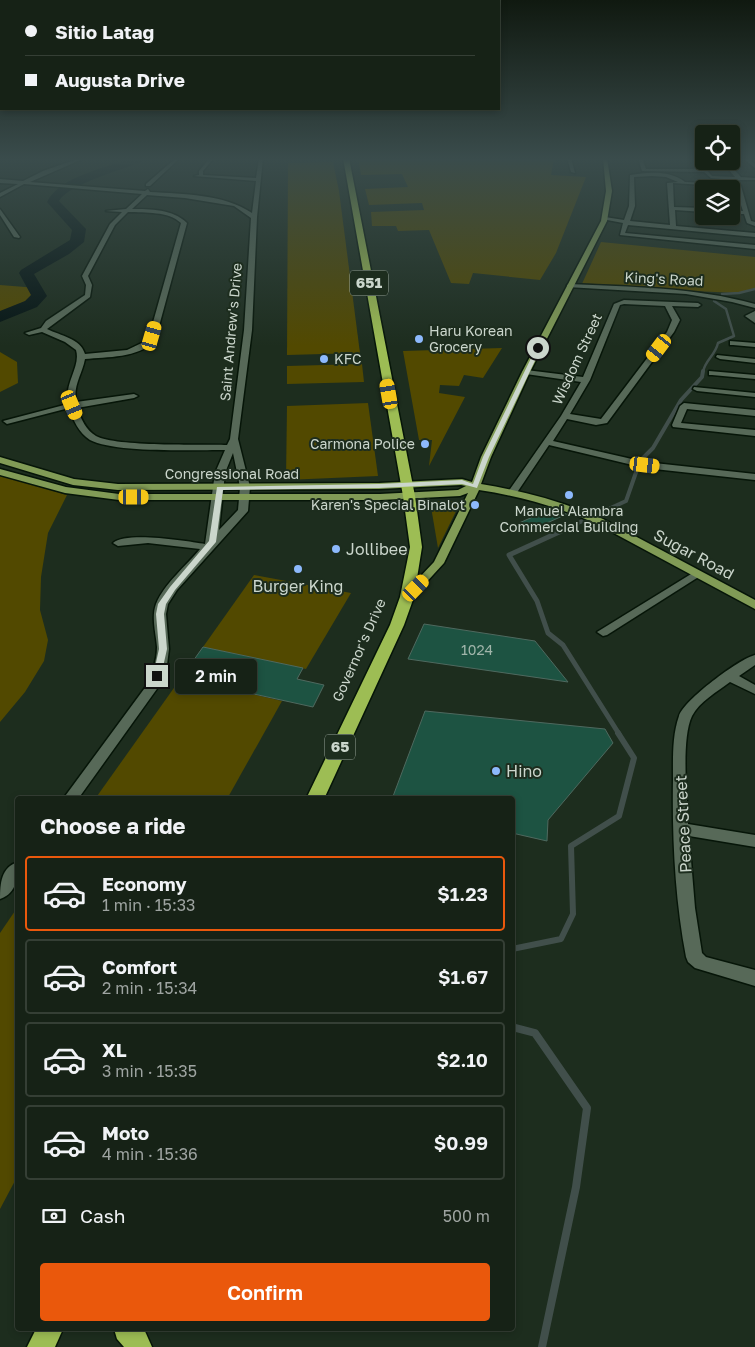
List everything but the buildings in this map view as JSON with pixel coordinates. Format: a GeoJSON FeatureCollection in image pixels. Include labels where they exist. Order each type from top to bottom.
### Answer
{"type":"FeatureCollection","features":[{"type":"Feature","properties":{"kind":"highway","name":"Governor's Drive"},"geometry":{"type":"LineString","coordinates":[[315,796],[397,625],[407,597],[416,547],[408,491],[358,221]]}},
{"type":"Feature","properties":{"kind":"highway"},"geometry":{"type":"LineString","coordinates":[[41,1347],[49,1331]]}},
{"type":"Feature","properties":{"kind":"highway"},"geometry":{"type":"LineString","coordinates":[[130,1331],[138,1347]]}},
{"type":"Feature","properties":{"kind":"main road","name":"65"},"geometry":{"type":"LineString","coordinates":[[407,597],[439,563],[526,372],[604,221]]}},
{"type":"Feature","properties":{"kind":"main road","name":"Congressional Road"},"geometry":{"type":"LineString","coordinates":[[0,460],[51,477],[84,484],[219,493]]}},
{"type":"Feature","properties":{"kind":"main road","name":"Congressional Road"},"geometry":{"type":"LineString","coordinates":[[0,472],[40,485],[85,494],[120,497],[244,492],[408,491]]}},
{"type":"Feature","properties":{"kind":"main road","name":"Sugar Road"},"geometry":{"type":"LineString","coordinates":[[408,491],[460,493],[475,486],[514,492],[576,511],[755,605]]}},
{"type":"Feature","properties":{"kind":"street"},"geometry":{"type":"LineString","coordinates":[[6,221],[17,237]]}},
{"type":"Feature","properties":{"kind":"street"},"geometry":{"type":"LineString","coordinates":[[30,333],[43,330],[49,323],[88,296],[89,285],[85,276],[116,221]]}},
{"type":"Feature","properties":{"kind":"street"},"geometry":{"type":"LineString","coordinates":[[147,345],[152,336],[184,223],[182,221]]}},
{"type":"Feature","properties":{"kind":"street","name":"Saint Andrew's Drive"},"geometry":{"type":"LineString","coordinates":[[210,544],[219,493],[220,473],[233,445],[248,330],[254,221]]}},
{"type":"Feature","properties":{"kind":"street"},"geometry":{"type":"LineString","coordinates":[[613,221],[755,235]]}},
{"type":"Feature","properties":{"kind":"street"},"geometry":{"type":"LineString","coordinates":[[672,221],[673,226]]}},
{"type":"Feature","properties":{"kind":"street"},"geometry":{"type":"LineString","coordinates":[[628,223],[622,234],[755,247]]}},
{"type":"Feature","properties":{"kind":"street","name":"King's Road"},"geometry":{"type":"LineString","coordinates":[[570,286],[702,293],[730,298],[755,306]]}},
{"type":"Feature","properties":{"kind":"street","name":"Wisdom Street"},"geometry":{"type":"LineString","coordinates":[[514,492],[565,416],[586,380],[617,304],[624,302],[698,305]]}},
{"type":"Feature","properties":{"kind":"street"},"geometry":{"type":"LineString","coordinates":[[565,416],[596,422],[604,421],[670,332],[676,320],[668,304]]}},
{"type":"Feature","properties":{"kind":"street"},"geometry":{"type":"LineString","coordinates":[[755,314],[749,316],[755,321]]}},
{"type":"Feature","properties":{"kind":"street"},"geometry":{"type":"LineString","coordinates":[[43,330],[72,343],[80,350],[82,357],[71,386],[72,405],[84,429],[92,437],[126,446],[233,445]]}},
{"type":"Feature","properties":{"kind":"street"},"geometry":{"type":"LineString","coordinates":[[733,343],[755,345]]}},
{"type":"Feature","properties":{"kind":"street"},"geometry":{"type":"LineString","coordinates":[[82,357],[130,351],[147,345],[158,347]]}},
{"type":"Feature","properties":{"kind":"street"},"geometry":{"type":"LineString","coordinates":[[720,357],[755,361]]}},
{"type":"Feature","properties":{"kind":"street"},"geometry":{"type":"LineString","coordinates":[[526,372],[586,380]]}},
{"type":"Feature","properties":{"kind":"street"},"geometry":{"type":"LineString","coordinates":[[712,373],[755,377]]}},
{"type":"Feature","properties":{"kind":"street"},"geometry":{"type":"LineString","coordinates":[[697,389],[755,395]]}},
{"type":"Feature","properties":{"kind":"street"},"geometry":{"type":"LineString","coordinates":[[7,421],[72,405],[134,396]]}},
{"type":"Feature","properties":{"kind":"street"},"geometry":{"type":"LineString","coordinates":[[755,414],[684,406],[676,425],[755,433]]}},
{"type":"Feature","properties":{"kind":"street"},"geometry":{"type":"LineString","coordinates":[[547,442],[645,465],[755,477]]}},
{"type":"Feature","properties":{"kind":"street","name":"Saint Andrew's Drive"},"geometry":{"type":"LineString","coordinates":[[233,445],[244,492]]}},
{"type":"Feature","properties":{"kind":"street"},"geometry":{"type":"LineString","coordinates":[[72,796],[153,686],[163,649],[160,614],[162,604],[172,588],[210,544],[243,511],[244,492]]}},
{"type":"Feature","properties":{"kind":"street"},"geometry":{"type":"LineString","coordinates":[[118,543],[148,540],[210,544]]}},
{"type":"Feature","properties":{"kind":"street"},"geometry":{"type":"LineString","coordinates":[[604,632],[696,574]]}},
{"type":"Feature","properties":{"kind":"street","name":"Peace Street"},"geometry":{"type":"LineString","coordinates":[[755,659],[730,677],[686,714],[680,736],[681,829],[694,957],[701,963],[755,978]]}},
{"type":"Feature","properties":{"kind":"street"},"geometry":{"type":"LineString","coordinates":[[730,677],[755,690]]}},
{"type":"Feature","properties":{"kind":"street"},"geometry":{"type":"LineString","coordinates":[[681,829],[755,841]]}},
{"type":"Feature","properties":{"kind":"street"},"geometry":{"type":"LineString","coordinates":[[0,892],[15,872]]}},
{"type":"Feature","properties":{"kind":"shaded area"},"geometry":{"type":"Polygon","coordinates":[[[288,221],[343,221],[360,353],[287,355],[288,221]]]}},
{"type":"Feature","properties":{"kind":"shaded area"},"geometry":{"type":"Polygon","coordinates":[[[372,221],[569,221],[556,253],[540,280],[473,273],[469,284],[451,283],[429,230],[398,231],[396,226],[372,226],[372,221]]]}},
{"type":"Feature","properties":{"kind":"shaded area"},"geometry":{"type":"Polygon","coordinates":[[[601,242],[755,257],[755,289],[738,293],[581,286],[601,242]]]}},
{"type":"Feature","properties":{"kind":"shaded area"},"geometry":{"type":"Polygon","coordinates":[[[0,285],[38,288],[39,296],[31,304],[0,317],[0,285]]]}},
{"type":"Feature","properties":{"kind":"shaded area"},"geometry":{"type":"Polygon","coordinates":[[[502,348],[483,378],[464,375],[459,386],[440,385],[439,393],[465,397],[429,466],[432,440],[419,440],[403,351],[502,348]]]}},
{"type":"Feature","properties":{"kind":"shaded area"},"geometry":{"type":"Polygon","coordinates":[[[0,352],[17,362],[18,383],[0,392],[0,352]]]}},
{"type":"Feature","properties":{"kind":"shaded area"},"geometry":{"type":"Polygon","coordinates":[[[362,364],[364,382],[287,384],[287,366],[362,364]]]}},
{"type":"Feature","properties":{"kind":"shaded area"},"geometry":{"type":"Polygon","coordinates":[[[368,403],[378,476],[286,480],[287,406],[368,403]]]}},
{"type":"Feature","properties":{"kind":"shaded area"},"geometry":{"type":"Polygon","coordinates":[[[0,474],[67,495],[48,533],[41,577],[40,610],[48,640],[44,661],[25,692],[0,722],[0,474]]]}},
{"type":"Feature","properties":{"kind":"shaded area"},"geometry":{"type":"Polygon","coordinates":[[[430,501],[461,501],[438,548],[430,501]]]}},
{"type":"Feature","properties":{"kind":"shaded area"},"geometry":{"type":"Polygon","coordinates":[[[254,575],[351,593],[306,669],[203,647],[254,575]]]}},
{"type":"Feature","properties":{"kind":"shaded area"},"geometry":{"type":"Polygon","coordinates":[[[181,678],[282,701],[229,796],[97,796],[181,678]]]}},
{"type":"Feature","properties":{"kind":"shaded area"},"geometry":{"type":"Polygon","coordinates":[[[15,911],[15,1181],[0,1209],[0,933],[15,911]]]}},
{"type":"Feature","properties":{"kind":"waterway"},"geometry":{"type":"LineString","coordinates":[[0,317],[31,304],[39,296],[26,273],[77,242],[79,229],[71,221]]}},
{"type":"Feature","properties":{"kind":"waterway"},"geometry":{"type":"LineString","coordinates":[[722,294],[739,293],[755,289]]}},
{"type":"Feature","properties":{"kind":"waterway"},"geometry":{"type":"LineString","coordinates":[[703,372],[718,343],[734,336],[726,309],[714,301],[718,297]]}},
{"type":"Feature","properties":{"kind":"waterway"},"geometry":{"type":"LineString","coordinates":[[565,529],[626,501],[640,461],[653,448],[681,400],[702,377],[703,371]]}},
{"type":"Feature","properties":{"kind":"waterway"},"geometry":{"type":"LineString","coordinates":[[568,528],[509,555],[537,601],[548,633],[563,645],[619,734]]}},
{"type":"Feature","properties":{"kind":"waterway"},"geometry":{"type":"LineString","coordinates":[[515,948],[561,939],[573,914],[571,846],[619,816],[634,758],[618,733]]}},
{"type":"Feature","properties":{"kind":"waterway"},"geometry":{"type":"LineString","coordinates":[[515,1028],[535,1033],[587,1108],[576,1187],[542,1347]]}},
{"type":"Feature","properties":{"kind":"place","name":"Haru Korean Grocery"},"geometry":{"type":"Point","coordinates":[419,339]}},
{"type":"Feature","properties":{"kind":"place","name":"KFC"},"geometry":{"type":"Point","coordinates":[324,359]}},
{"type":"Feature","properties":{"kind":"place","name":"Carmona Police"},"geometry":{"type":"Point","coordinates":[425,444]}},
{"type":"Feature","properties":{"kind":"place","name":"Manuel Alambra Commercial Building"},"geometry":{"type":"Point","coordinates":[569,495]}},
{"type":"Feature","properties":{"kind":"place","name":"Karen's Special Binalot"},"geometry":{"type":"Point","coordinates":[475,505]}},
{"type":"Feature","properties":{"kind":"place","name":"Jollibee"},"geometry":{"type":"Point","coordinates":[336,549]}},
{"type":"Feature","properties":{"kind":"place","name":"Burger King"},"geometry":{"type":"Point","coordinates":[298,569]}},
{"type":"Feature","properties":{"kind":"place","name":"Hino"},"geometry":{"type":"Point","coordinates":[496,771]}},
{"type":"Feature","properties":{"kind":"route"},"geometry":{"type":"LineString","coordinates":[[157,676],[163,649],[160,614],[162,604],[172,588],[212,542],[220,488],[379,486],[462,482],[475,486],[486,457],[538,348]]}}]}
